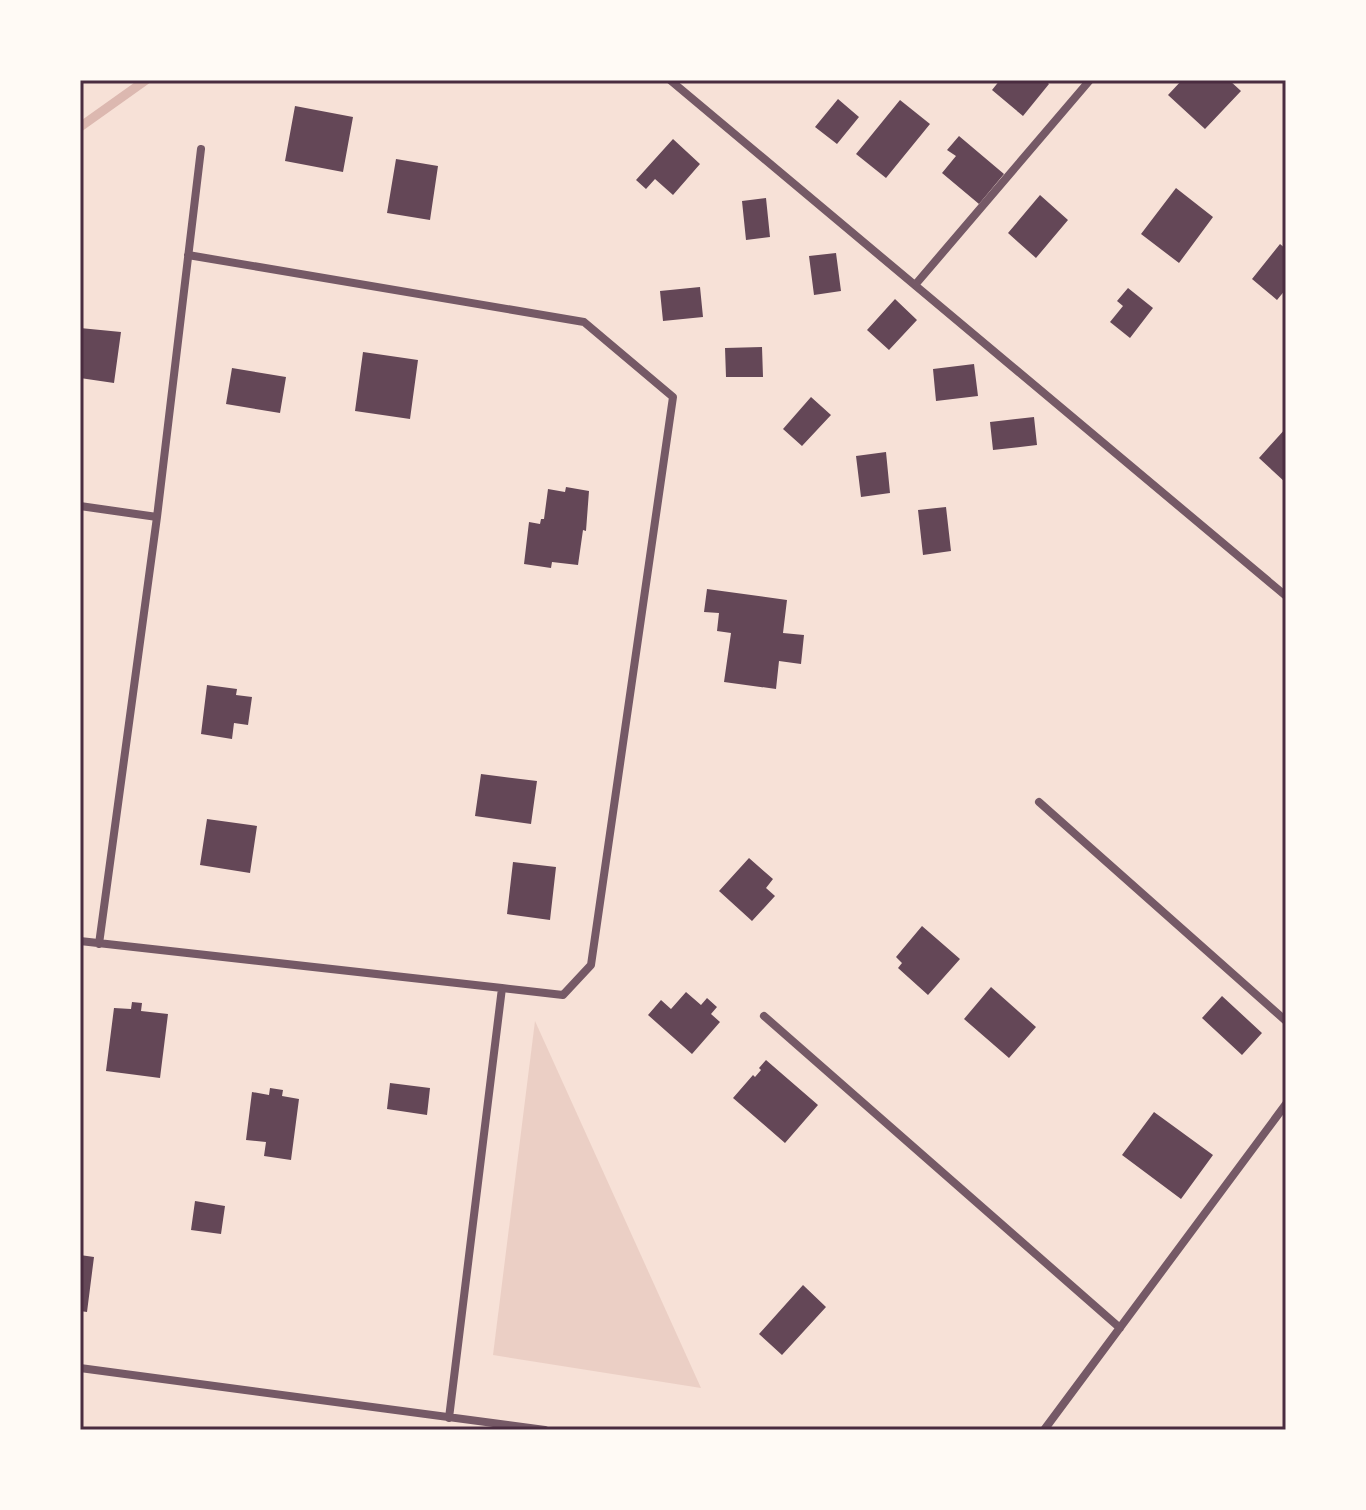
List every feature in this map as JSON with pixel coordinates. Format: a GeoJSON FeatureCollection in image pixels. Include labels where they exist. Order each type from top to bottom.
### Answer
{"type":"FeatureCollection","features":[{"type":"Feature","properties":{"kind":"street"},"geometry":{"type":"LineString","coordinates":[[670,80],[1286,596]]}},
{"type":"Feature","properties":{"kind":"street"},"geometry":{"type":"LineString","coordinates":[[915,285],[1090,80]]}},
{"type":"Feature","properties":{"kind":"street"},"geometry":{"type":"LineString","coordinates":[[99,944],[157,517],[201,149]]}},
{"type":"Feature","properties":{"kind":"street"},"geometry":{"type":"LineString","coordinates":[[80,941],[563,995],[591,965],[673,397],[584,322],[188,255]]}},
{"type":"Feature","properties":{"kind":"street"},"geometry":{"type":"LineString","coordinates":[[80,506],[157,517]]}},
{"type":"Feature","properties":{"kind":"street"},"geometry":{"type":"LineString","coordinates":[[1039,802],[1286,1021]]}},
{"type":"Feature","properties":{"kind":"street"},"geometry":{"type":"LineString","coordinates":[[449,1418],[502,988]]}},
{"type":"Feature","properties":{"kind":"street"},"geometry":{"type":"LineString","coordinates":[[764,1016],[1120,1328]]}},
{"type":"Feature","properties":{"kind":"street"},"geometry":{"type":"LineString","coordinates":[[1044,1430],[1286,1104]]}},
{"type":"Feature","properties":{"kind":"street"},"geometry":{"type":"LineString","coordinates":[[80,1368],[545,1430]]}},
{"type":"Feature","properties":{"kind":"shaded area"},"geometry":{"type":"Polygon","coordinates":[[[535,1021],[701,1388],[493,1355],[535,1021]]]}},
{"type":"Feature","properties":{"kind":"building"},"geometry":{"type":"Polygon","coordinates":[[[1000,80],[1045,80],[1049,84],[1023,116],[992,90],[1000,80]]]}},
{"type":"Feature","properties":{"kind":"building"},"geometry":{"type":"Polygon","coordinates":[[[1182,80],[1229,80],[1241,91],[1205,129],[1168,95],[1182,80]]]}},
{"type":"Feature","properties":{"kind":"building"},"geometry":{"type":"Polygon","coordinates":[[[838,99],[859,117],[837,144],[815,127],[838,99]]]}},
{"type":"Feature","properties":{"kind":"building"},"geometry":{"type":"Polygon","coordinates":[[[900,100],[930,124],[886,178],[856,154],[900,100]]]}},
{"type":"Feature","properties":{"kind":"building"},"geometry":{"type":"Polygon","coordinates":[[[295,106],[353,117],[343,172],[285,161],[295,106]]]}},
{"type":"Feature","properties":{"kind":"building"},"geometry":{"type":"Polygon","coordinates":[[[959,136],[1004,174],[979,204],[942,173],[956,156],[947,150],[959,136]]]}},
{"type":"Feature","properties":{"kind":"building"},"geometry":{"type":"Polygon","coordinates":[[[673,139],[700,164],[673,195],[655,179],[646,189],[636,180],[673,139]]]}},
{"type":"Feature","properties":{"kind":"building"},"geometry":{"type":"Polygon","coordinates":[[[396,159],[438,166],[430,220],[387,213],[396,159]]]}},
{"type":"Feature","properties":{"kind":"building"},"geometry":{"type":"Polygon","coordinates":[[[1176,188],[1213,217],[1179,263],[1141,234],[1176,188]]]}},
{"type":"Feature","properties":{"kind":"building"},"geometry":{"type":"Polygon","coordinates":[[[1040,195],[1068,220],[1036,258],[1008,233],[1040,195]]]}},
{"type":"Feature","properties":{"kind":"building"},"geometry":{"type":"Polygon","coordinates":[[[766,198],[770,237],[746,240],[742,201],[766,198]]]}},
{"type":"Feature","properties":{"kind":"building"},"geometry":{"type":"Polygon","coordinates":[[[1280,244],[1286,249],[1286,289],[1277,300],[1252,279],[1280,244]]]}},
{"type":"Feature","properties":{"kind":"building"},"geometry":{"type":"Polygon","coordinates":[[[836,253],[841,291],[814,295],[809,256],[836,253]]]}},
{"type":"Feature","properties":{"kind":"building"},"geometry":{"type":"Polygon","coordinates":[[[700,287],[703,317],[663,321],[660,291],[700,287]]]}},
{"type":"Feature","properties":{"kind":"building"},"geometry":{"type":"Polygon","coordinates":[[[1128,288],[1153,308],[1130,338],[1110,322],[1123,306],[1117,301],[1128,288]]]}},
{"type":"Feature","properties":{"kind":"building"},"geometry":{"type":"Polygon","coordinates":[[[895,299],[917,320],[889,350],[867,330],[895,299]]]}},
{"type":"Feature","properties":{"kind":"building"},"geometry":{"type":"Polygon","coordinates":[[[80,328],[121,332],[114,383],[80,378],[80,328]]]}},
{"type":"Feature","properties":{"kind":"building"},"geometry":{"type":"Polygon","coordinates":[[[762,347],[763,377],[726,377],[725,348],[762,347]]]}},
{"type":"Feature","properties":{"kind":"building"},"geometry":{"type":"Polygon","coordinates":[[[363,352],[418,360],[410,419],[355,411],[363,352]]]}},
{"type":"Feature","properties":{"kind":"building"},"geometry":{"type":"Polygon","coordinates":[[[974,364],[978,396],[936,401],[933,369],[974,364]]]}},
{"type":"Feature","properties":{"kind":"building"},"geometry":{"type":"Polygon","coordinates":[[[232,368],[286,377],[280,413],[226,404],[232,368]]]}},
{"type":"Feature","properties":{"kind":"building"},"geometry":{"type":"Polygon","coordinates":[[[811,397],[831,415],[802,446],[783,429],[811,397]]]}},
{"type":"Feature","properties":{"kind":"building"},"geometry":{"type":"Polygon","coordinates":[[[1034,417],[1037,445],[993,450],[990,422],[1034,417]]]}},
{"type":"Feature","properties":{"kind":"building"},"geometry":{"type":"Polygon","coordinates":[[[1286,428],[1286,483],[1259,458],[1286,428]]]}},
{"type":"Feature","properties":{"kind":"building"},"geometry":{"type":"Polygon","coordinates":[[[886,452],[890,493],[861,497],[856,456],[886,452]]]}},
{"type":"Feature","properties":{"kind":"building"},"geometry":{"type":"Polygon","coordinates":[[[566,487],[589,491],[586,531],[583,530],[578,565],[552,562],[551,568],[524,564],[529,522],[540,524],[544,519],[548,489],[565,492],[566,487]]]}},
{"type":"Feature","properties":{"kind":"building"},"geometry":{"type":"Polygon","coordinates":[[[946,507],[951,551],[923,555],[918,510],[946,507]]]}},
{"type":"Feature","properties":{"kind":"building"},"geometry":{"type":"Polygon","coordinates":[[[707,589],[787,600],[783,633],[804,635],[801,664],[779,661],[776,689],[724,682],[731,633],[717,631],[719,613],[704,612],[707,589]]]}},
{"type":"Feature","properties":{"kind":"building"},"geometry":{"type":"Polygon","coordinates":[[[207,685],[237,689],[236,695],[252,697],[248,725],[234,723],[232,739],[201,734],[207,685]]]}},
{"type":"Feature","properties":{"kind":"building"},"geometry":{"type":"Polygon","coordinates":[[[481,774],[537,781],[531,824],[475,816],[481,774]]]}},
{"type":"Feature","properties":{"kind":"building"},"geometry":{"type":"Polygon","coordinates":[[[207,819],[257,826],[250,873],[200,865],[207,819]]]}},
{"type":"Feature","properties":{"kind":"building"},"geometry":{"type":"Polygon","coordinates":[[[749,858],[773,879],[766,888],[775,896],[752,921],[719,891],[749,858]]]}},
{"type":"Feature","properties":{"kind":"building"},"geometry":{"type":"Polygon","coordinates":[[[513,862],[556,867],[550,920],[507,914],[513,862]]]}},
{"type":"Feature","properties":{"kind":"building"},"geometry":{"type":"Polygon","coordinates":[[[922,926],[960,959],[928,995],[898,968],[902,963],[896,957],[922,926]]]}},
{"type":"Feature","properties":{"kind":"building"},"geometry":{"type":"Polygon","coordinates":[[[991,987],[1036,1027],[1009,1058],[964,1019],[991,987]]]}},
{"type":"Feature","properties":{"kind":"building"},"geometry":{"type":"Polygon","coordinates":[[[686,992],[701,1005],[707,998],[717,1007],[711,1014],[720,1022],[692,1054],[648,1015],[661,1000],[671,1009],[686,992]]]}},
{"type":"Feature","properties":{"kind":"building"},"geometry":{"type":"Polygon","coordinates":[[[1222,996],[1262,1033],[1242,1055],[1202,1018],[1222,996]]]}},
{"type":"Feature","properties":{"kind":"building"},"geometry":{"type":"Polygon","coordinates":[[[132,1002],[142,1003],[141,1011],[168,1014],[160,1078],[106,1071],[114,1008],[131,1009],[132,1002]]]}},
{"type":"Feature","properties":{"kind":"building"},"geometry":{"type":"Polygon","coordinates":[[[766,1060],[818,1105],[785,1143],[733,1098],[753,1075],[755,1077],[766,1060]]]}},
{"type":"Feature","properties":{"kind":"building"},"geometry":{"type":"Polygon","coordinates":[[[390,1083],[430,1088],[427,1115],[387,1109],[390,1083]]]}},
{"type":"Feature","properties":{"kind":"building"},"geometry":{"type":"Polygon","coordinates":[[[270,1088],[283,1090],[282,1096],[299,1099],[291,1160],[264,1156],[266,1142],[246,1140],[252,1092],[269,1095],[270,1088]]]}},
{"type":"Feature","properties":{"kind":"building"},"geometry":{"type":"Polygon","coordinates":[[[1154,1112],[1213,1155],[1181,1199],[1122,1155],[1154,1112]]]}},
{"type":"Feature","properties":{"kind":"building"},"geometry":{"type":"Polygon","coordinates":[[[195,1201],[225,1206],[221,1234],[191,1230],[195,1201]]]}},
{"type":"Feature","properties":{"kind":"building"},"geometry":{"type":"Polygon","coordinates":[[[80,1255],[94,1257],[87,1312],[80,1311],[80,1255]]]}},
{"type":"Feature","properties":{"kind":"building"},"geometry":{"type":"Polygon","coordinates":[[[803,1285],[826,1307],[782,1355],[759,1334],[803,1285]]]}},
{"type":"Feature","properties":{"kind":"waterway"},"geometry":{"type":"LineString","coordinates":[[80,127],[146,80]]}}]}
